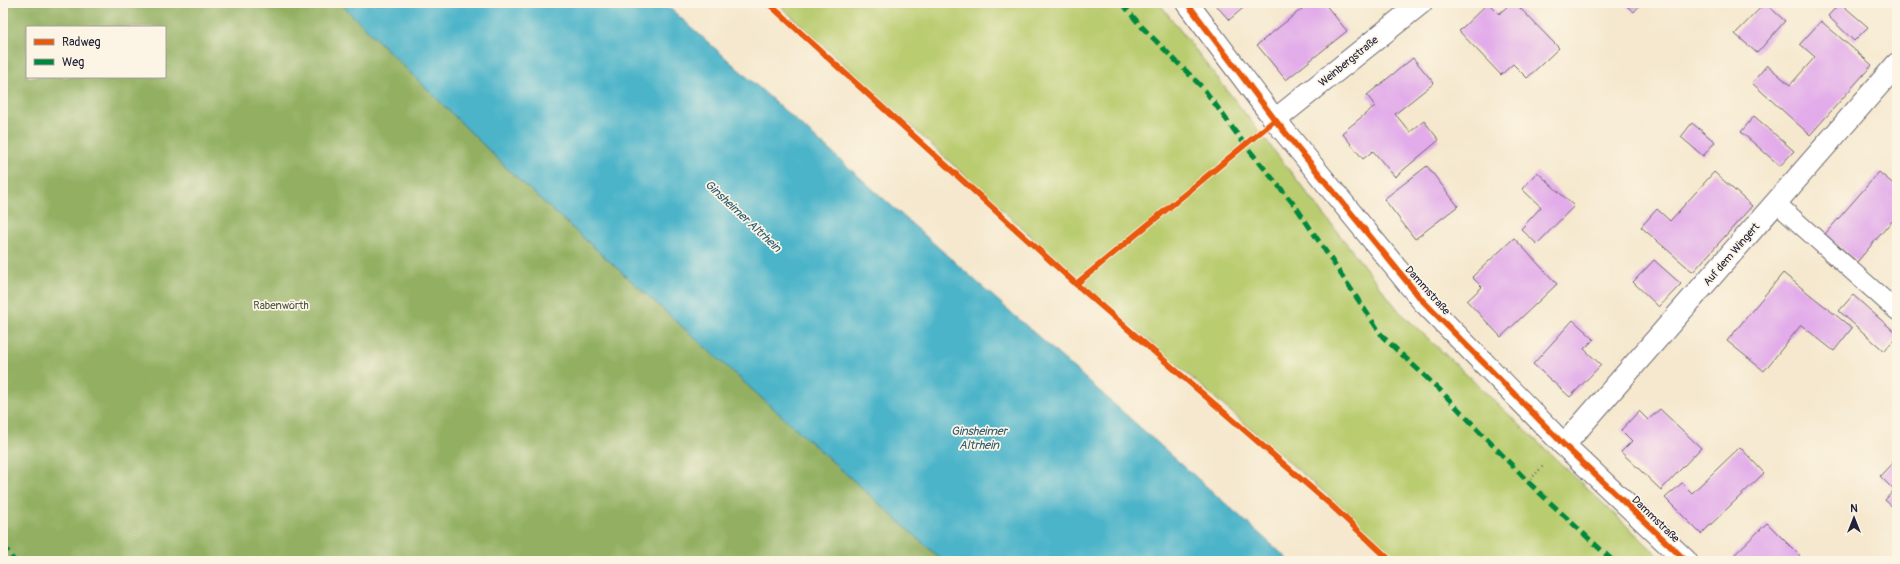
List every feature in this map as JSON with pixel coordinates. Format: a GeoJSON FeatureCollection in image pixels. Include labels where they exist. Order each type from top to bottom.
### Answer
{"type":"FeatureCollection","features":[{"type":"Feature","properties":{"kind":"street","name":"Dammstraße"},"geometry":{"type":"LineString","coordinates":[[1187,3],[1276,120],[1422,300],[1564,445],[1686,561]]}},
{"type":"Feature","properties":{"kind":"street","name":"Weinbergstraße"},"geometry":{"type":"LineString","coordinates":[[1276,120],[1421,3]]}},
{"type":"Feature","properties":{"kind":"street","name":"Auf dem Wingert"},"geometry":{"type":"LineString","coordinates":[[1564,445],[1897,64]]}},
{"type":"Feature","properties":{"kind":"lane"},"geometry":{"type":"LineString","coordinates":[[1776,203],[1897,311]]}},
{"type":"Feature","properties":{"kind":"path"},"geometry":{"type":"LineString","coordinates":[[1528,482],[1542,467]]}},
{"type":"Feature","properties":{"kind":"green space","name":"Rabenwörth"},"geometry":{"type":"Polygon","coordinates":[[[3,3],[340,3],[519,180],[943,561],[3,561],[3,3]]]}},
{"type":"Feature","properties":{"kind":"green space"},"geometry":{"type":"Polygon","coordinates":[[[777,3],[1159,3],[1399,311],[1664,561],[1399,561],[1334,501],[1073,275],[777,3]]]}},
{"type":"Feature","properties":{"kind":"water","name":"Ginsheimer Altrhein"},"geometry":{"type":"Polygon","coordinates":[[[340,3],[664,3],[1290,561],[943,561],[519,180],[340,3]]]}},
{"type":"Feature","properties":{"kind":"building"},"geometry":{"type":"Polygon","coordinates":[[[1214,3],[1249,3],[1229,20],[1214,3]]]}},
{"type":"Feature","properties":{"kind":"building"},"geometry":{"type":"Polygon","coordinates":[[[1309,3],[1324,3],[1347,31],[1286,80],[1257,45],[1309,3]]]}},
{"type":"Feature","properties":{"kind":"building"},"geometry":{"type":"Polygon","coordinates":[[[1488,3],[1499,14],[1511,3],[1515,3],[1559,48],[1527,78],[1513,64],[1501,75],[1459,31],[1488,3]]]}},
{"type":"Feature","properties":{"kind":"building"},"geometry":{"type":"Polygon","coordinates":[[[1623,3],[1642,3],[1634,12],[1623,3]]]}},
{"type":"Feature","properties":{"kind":"building"},"geometry":{"type":"Polygon","coordinates":[[[1765,3],[1785,21],[1757,53],[1735,34],[1765,3]]]}},
{"type":"Feature","properties":{"kind":"building"},"geometry":{"type":"Polygon","coordinates":[[[1840,3],[1868,27],[1854,41],[1828,16],[1840,3]]]}},
{"type":"Feature","properties":{"kind":"building"},"geometry":{"type":"Polygon","coordinates":[[[1821,21],[1872,65],[1810,135],[1752,83],[1767,65],[1790,85],[1815,57],[1800,44],[1821,21]]]}},
{"type":"Feature","properties":{"kind":"building"},"geometry":{"type":"Polygon","coordinates":[[[1413,58],[1434,83],[1395,114],[1410,132],[1424,121],[1439,140],[1395,177],[1373,151],[1363,159],[1342,133],[1375,106],[1367,95],[1413,58]]]}},
{"type":"Feature","properties":{"kind":"building"},"geometry":{"type":"Polygon","coordinates":[[[1754,116],[1794,151],[1780,166],[1741,132],[1754,116]]]}},
{"type":"Feature","properties":{"kind":"building"},"geometry":{"type":"Polygon","coordinates":[[[1692,123],[1715,142],[1703,156],[1681,137],[1692,123]]]}},
{"type":"Feature","properties":{"kind":"building"},"geometry":{"type":"Polygon","coordinates":[[[1427,166],[1458,206],[1415,239],[1384,199],[1427,166]]]}},
{"type":"Feature","properties":{"kind":"building"},"geometry":{"type":"Polygon","coordinates":[[[1537,172],[1574,206],[1537,244],[1521,229],[1541,207],[1522,189],[1537,172]]]}},
{"type":"Feature","properties":{"kind":"building"},"geometry":{"type":"Polygon","coordinates":[[[1714,172],[1752,206],[1693,272],[1641,227],[1657,209],[1670,221],[1714,172]]]}},
{"type":"Feature","properties":{"kind":"building"},"geometry":{"type":"Polygon","coordinates":[[[1879,172],[1897,187],[1897,225],[1892,221],[1857,262],[1825,234],[1879,172]]]}},
{"type":"Feature","properties":{"kind":"building"},"geometry":{"type":"Polygon","coordinates":[[[1514,238],[1557,284],[1501,337],[1467,301],[1482,287],[1472,277],[1514,238]]]}},
{"type":"Feature","properties":{"kind":"building"},"geometry":{"type":"Polygon","coordinates":[[[1654,260],[1681,284],[1659,307],[1633,282],[1654,260]]]}},
{"type":"Feature","properties":{"kind":"building"},"geometry":{"type":"Polygon","coordinates":[[[1783,273],[1852,328],[1834,351],[1801,325],[1764,371],[1727,341],[1783,273]]]}},
{"type":"Feature","properties":{"kind":"building"},"geometry":{"type":"Polygon","coordinates":[[[1853,295],[1897,334],[1897,336],[1884,351],[1839,311],[1853,295]]]}},
{"type":"Feature","properties":{"kind":"building"},"geometry":{"type":"Polygon","coordinates":[[[1573,320],[1594,339],[1584,349],[1601,365],[1570,397],[1533,364],[1573,320]]]}},
{"type":"Feature","properties":{"kind":"building"},"geometry":{"type":"Polygon","coordinates":[[[1660,409],[1701,448],[1661,490],[1621,452],[1632,441],[1621,430],[1639,411],[1648,420],[1660,409]]]}},
{"type":"Feature","properties":{"kind":"building"},"geometry":{"type":"Polygon","coordinates":[[[1740,447],[1764,473],[1701,534],[1665,498],[1682,483],[1692,493],[1740,447]]]}},
{"type":"Feature","properties":{"kind":"building"},"geometry":{"type":"Polygon","coordinates":[[[1897,458],[1897,511],[1885,500],[1894,490],[1880,476],[1897,458]]]}},
{"type":"Feature","properties":{"kind":"building"},"geometry":{"type":"Polygon","coordinates":[[[1767,523],[1800,556],[1795,561],[1736,561],[1732,557],[1767,523]]]}},
{"type":"Feature","properties":{"kind":"marked path"},"geometry":{"type":"LineString","coordinates":[[1122,3],[1140,25],[1204,89],[1245,145],[1296,207],[1383,337],[1440,390],[1528,482],[1613,561]]}},
{"type":"Feature","properties":{"kind":"marked path"},"geometry":{"type":"LineString","coordinates":[[3,544],[14,561]]}},
{"type":"Feature","properties":{"kind":"cycle path"},"geometry":{"type":"LineString","coordinates":[[768,3],[1076,284],[1332,506],[1391,561]]}},
{"type":"Feature","properties":{"kind":"cycle path"},"geometry":{"type":"LineString","coordinates":[[1187,3],[1275,120],[1422,300],[1564,445],[1686,561]]}},
{"type":"Feature","properties":{"kind":"cycle path"},"geometry":{"type":"LineString","coordinates":[[1076,284],[1275,120]]}}]}
